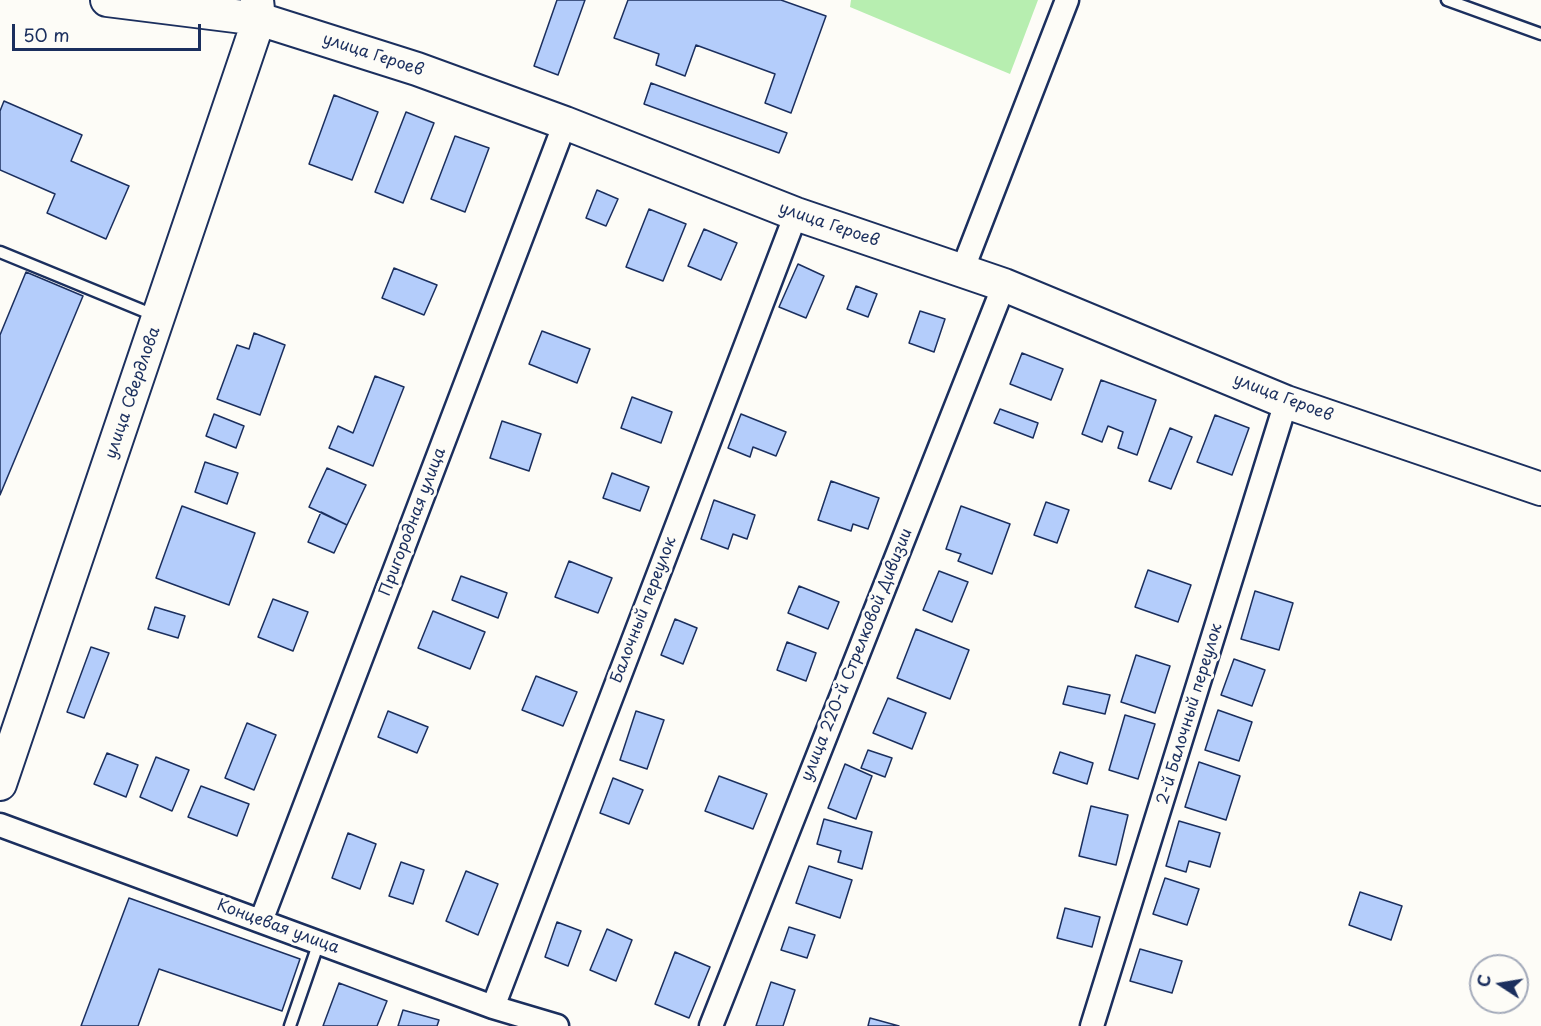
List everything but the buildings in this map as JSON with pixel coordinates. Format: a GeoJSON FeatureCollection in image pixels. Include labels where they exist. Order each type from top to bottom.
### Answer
{"type":"FeatureCollection","features":[{"type":"Feature","properties":{"kind":"street","name":"улица Героев"},"geometry":{"type":"LineString","coordinates":[[107,0],[258,9],[565,123],[796,214],[1004,285],[1286,402],[1541,489]]}},
{"type":"Feature","properties":{"kind":"street"},"geometry":{"type":"LineString","coordinates":[[962,271],[1067,0]]}},
{"type":"Feature","properties":{"kind":"street","name":"улица Свердлова"},"geometry":{"type":"LineString","coordinates":[[0,784],[159,317],[258,9]]}},
{"type":"Feature","properties":{"kind":"street","name":"Пригородная улица"},"geometry":{"type":"LineString","coordinates":[[261,921],[565,123]]}},
{"type":"Feature","properties":{"kind":"street","name":"Балочный переулок"},"geometry":{"type":"LineString","coordinates":[[493,1007],[796,214]]}},
{"type":"Feature","properties":{"kind":"street","name":"улица 220-й Стрелковой Дивизии"},"geometry":{"type":"LineString","coordinates":[[711,1026],[1004,285]]}},
{"type":"Feature","properties":{"kind":"street","name":"2-й Балочный переулок"},"geometry":{"type":"LineString","coordinates":[[1092,1026],[1286,402]]}},
{"type":"Feature","properties":{"kind":"street","name":"Концевая улица"},"geometry":{"type":"LineString","coordinates":[[0,825],[493,1007],[557,1026]]}},
{"type":"Feature","properties":{"kind":"lane"},"geometry":{"type":"LineString","coordinates":[[1447,0],[1541,34]]}},
{"type":"Feature","properties":{"kind":"lane"},"geometry":{"type":"LineString","coordinates":[[0,252],[159,317]]}},
{"type":"Feature","properties":{"kind":"lane"},"geometry":{"type":"LineString","coordinates":[[290,1026],[320,942]]}},
{"type":"Feature","properties":{"kind":"green space"},"geometry":{"type":"Polygon","coordinates":[[[851,0],[1038,0],[1010,74],[850,7],[851,0]]]}}]}
